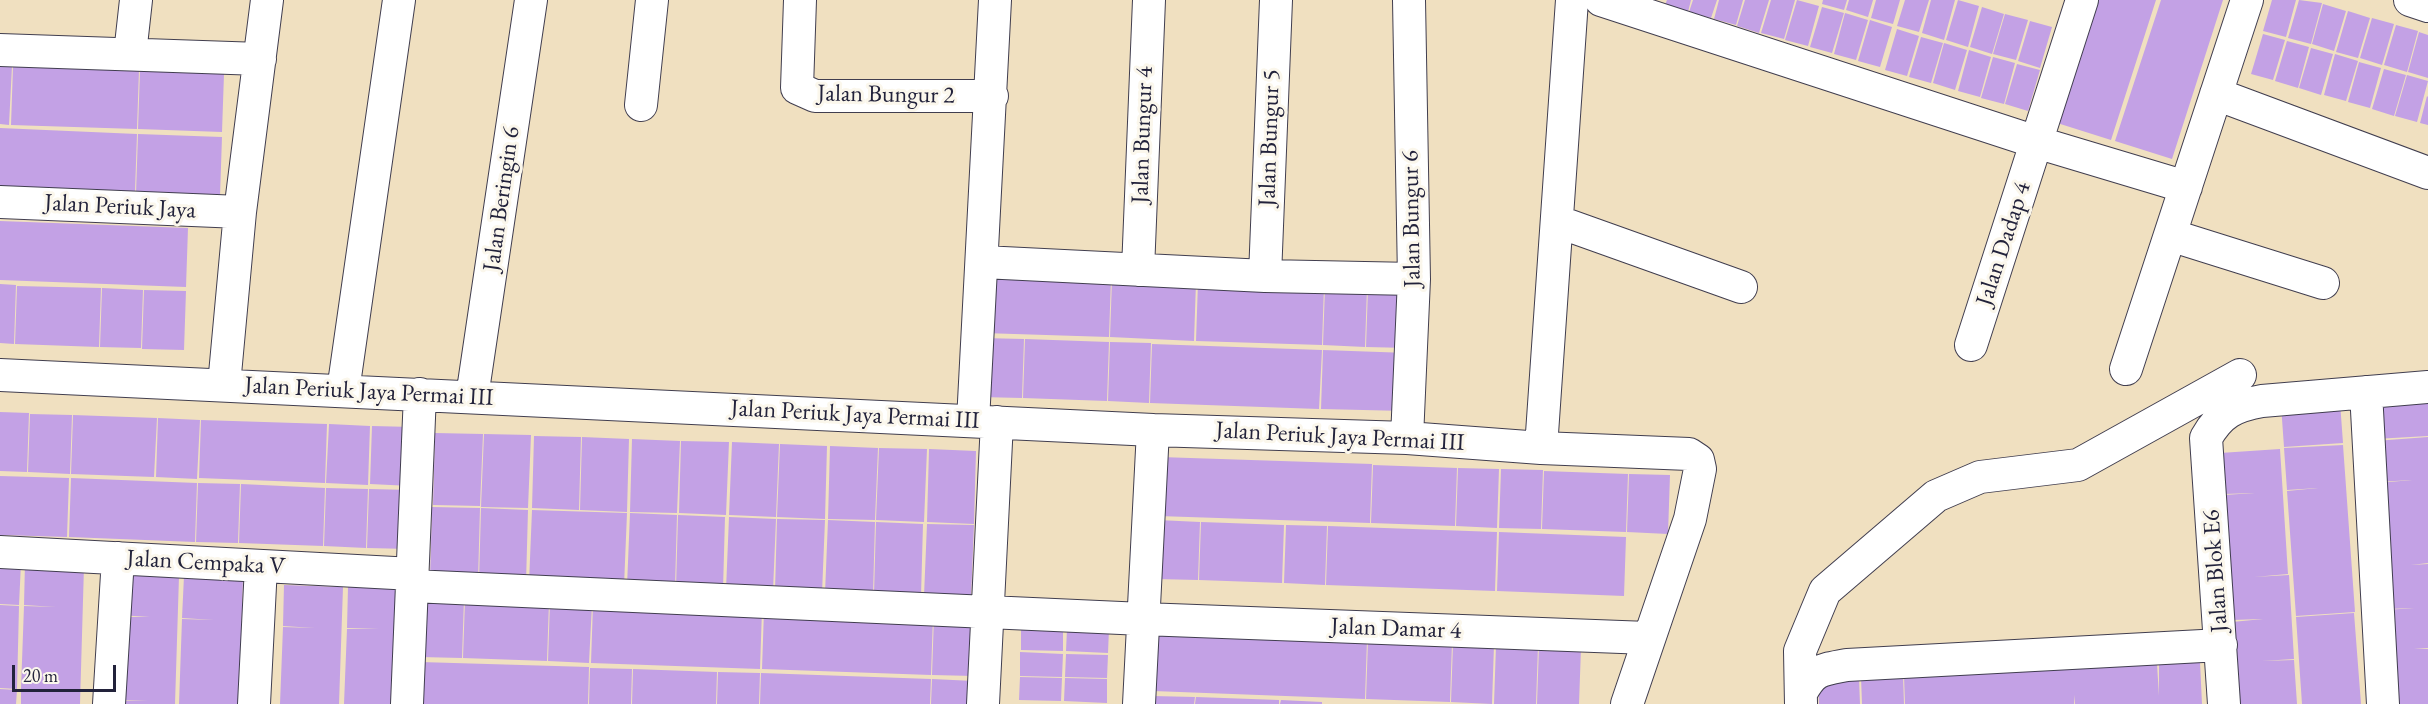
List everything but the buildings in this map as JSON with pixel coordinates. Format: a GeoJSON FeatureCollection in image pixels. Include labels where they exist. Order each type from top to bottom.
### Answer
{"type":"FeatureCollection","features":[{"type":"Feature","properties":{"kind":"street"},"geometry":{"type":"LineString","coordinates":[[130,54],[136,0]]}},
{"type":"Feature","properties":{"kind":"street"},"geometry":{"type":"LineString","coordinates":[[224,385],[240,212],[267,0]]}},
{"type":"Feature","properties":{"kind":"street"},"geometry":{"type":"LineString","coordinates":[[343,391],[399,0]]}},
{"type":"Feature","properties":{"kind":"street","name":"Jalan Beringin 6"},"geometry":{"type":"LineString","coordinates":[[472,397],[531,0]]}},
{"type":"Feature","properties":{"kind":"street"},"geometry":{"type":"LineString","coordinates":[[641,105],[652,0]]}},
{"type":"Feature","properties":{"kind":"street","name":"Jalan Bungur 2"},"geometry":{"type":"LineString","coordinates":[[800,0],[797,88],[803,93],[815,96],[992,96]]}},
{"type":"Feature","properties":{"kind":"street"},"geometry":{"type":"LineString","coordinates":[[983,704],[988,612],[983,262],[995,0]]}},
{"type":"Feature","properties":{"kind":"street","name":"Jalan Bungur 4"},"geometry":{"type":"LineString","coordinates":[[1138,270],[1149,0]]}},
{"type":"Feature","properties":{"kind":"street","name":"Jalan Bungur 5"},"geometry":{"type":"LineString","coordinates":[[1265,276],[1276,0]]}},
{"type":"Feature","properties":{"kind":"street","name":"Jalan Bungur 6"},"geometry":{"type":"LineString","coordinates":[[1407,438],[1414,279],[1409,0]]}},
{"type":"Feature","properties":{"kind":"street"},"geometry":{"type":"LineString","coordinates":[[1541,448],[1572,0]]}},
{"type":"Feature","properties":{"kind":"street"},"geometry":{"type":"LineString","coordinates":[[1601,0],[2036,142],[2186,187]]}},
{"type":"Feature","properties":{"kind":"street","name":"Jalan Dadap 4"},"geometry":{"type":"LineString","coordinates":[[1971,345],[2082,0]]}},
{"type":"Feature","properties":{"kind":"street"},"geometry":{"type":"LineString","coordinates":[[2126,369],[2247,0]]}},
{"type":"Feature","properties":{"kind":"street"},"geometry":{"type":"LineString","coordinates":[[2410,0],[2428,6]]}},
{"type":"Feature","properties":{"kind":"street"},"geometry":{"type":"LineString","coordinates":[[0,50],[260,59]]}},
{"type":"Feature","properties":{"kind":"street"},"geometry":{"type":"LineString","coordinates":[[2216,94],[2428,173]]}},
{"type":"Feature","properties":{"kind":"street","name":"Jalan Periuk Jaya"},"geometry":{"type":"LineString","coordinates":[[0,202],[240,212]]}},
{"type":"Feature","properties":{"kind":"street"},"geometry":{"type":"LineString","coordinates":[[1558,222],[1741,287]]}},
{"type":"Feature","properties":{"kind":"street"},"geometry":{"type":"LineString","coordinates":[[2169,235],[2323,284]]}},
{"type":"Feature","properties":{"kind":"street"},"geometry":{"type":"LineString","coordinates":[[983,262],[1265,276],[1414,279]]}},
{"type":"Feature","properties":{"kind":"street","name":"Jalan Periuk Jaya Permai III"},"geometry":{"type":"LineString","coordinates":[[0,375],[1153,430],[1407,438],[1541,448],[1689,454],[1698,460],[1700,469],[1690,519],[1648,638]]}},
{"type":"Feature","properties":{"kind":"street"},"geometry":{"type":"LineString","coordinates":[[1801,699],[1800,651],[1825,591],[1936,496],[1980,477],[2078,465],[2240,375]]}},
{"type":"Feature","properties":{"kind":"street"},"geometry":{"type":"LineString","coordinates":[[2383,704],[2366,392],[2428,387]]}},
{"type":"Feature","properties":{"kind":"street","name":"Jalan Blok E6"},"geometry":{"type":"LineString","coordinates":[[2224,704],[2206,438],[2225,412],[2238,405],[2307,396],[2366,392]]}},
{"type":"Feature","properties":{"kind":"street"},"geometry":{"type":"LineString","coordinates":[[407,704],[420,394]]}},
{"type":"Feature","properties":{"kind":"street"},"geometry":{"type":"LineString","coordinates":[[1139,704],[1153,430]]}},
{"type":"Feature","properties":{"kind":"street","name":"Jalan Cempaka V"},"geometry":{"type":"LineString","coordinates":[[0,552],[261,566],[413,580],[988,612]]}},
{"type":"Feature","properties":{"kind":"street"},"geometry":{"type":"LineString","coordinates":[[109,704],[118,558]]}},
{"type":"Feature","properties":{"kind":"street"},"geometry":{"type":"LineString","coordinates":[[254,704],[261,566]]}},
{"type":"Feature","properties":{"kind":"street","name":"Jalan Damar 4"},"geometry":{"type":"LineString","coordinates":[[988,612],[1648,638]]}},
{"type":"Feature","properties":{"kind":"street"},"geometry":{"type":"LineString","coordinates":[[1627,704],[1648,638]]}},
{"type":"Feature","properties":{"kind":"street"},"geometry":{"type":"LineString","coordinates":[[1801,699],[1809,678],[1818,670],[1847,665],[2221,645]]}}]}
